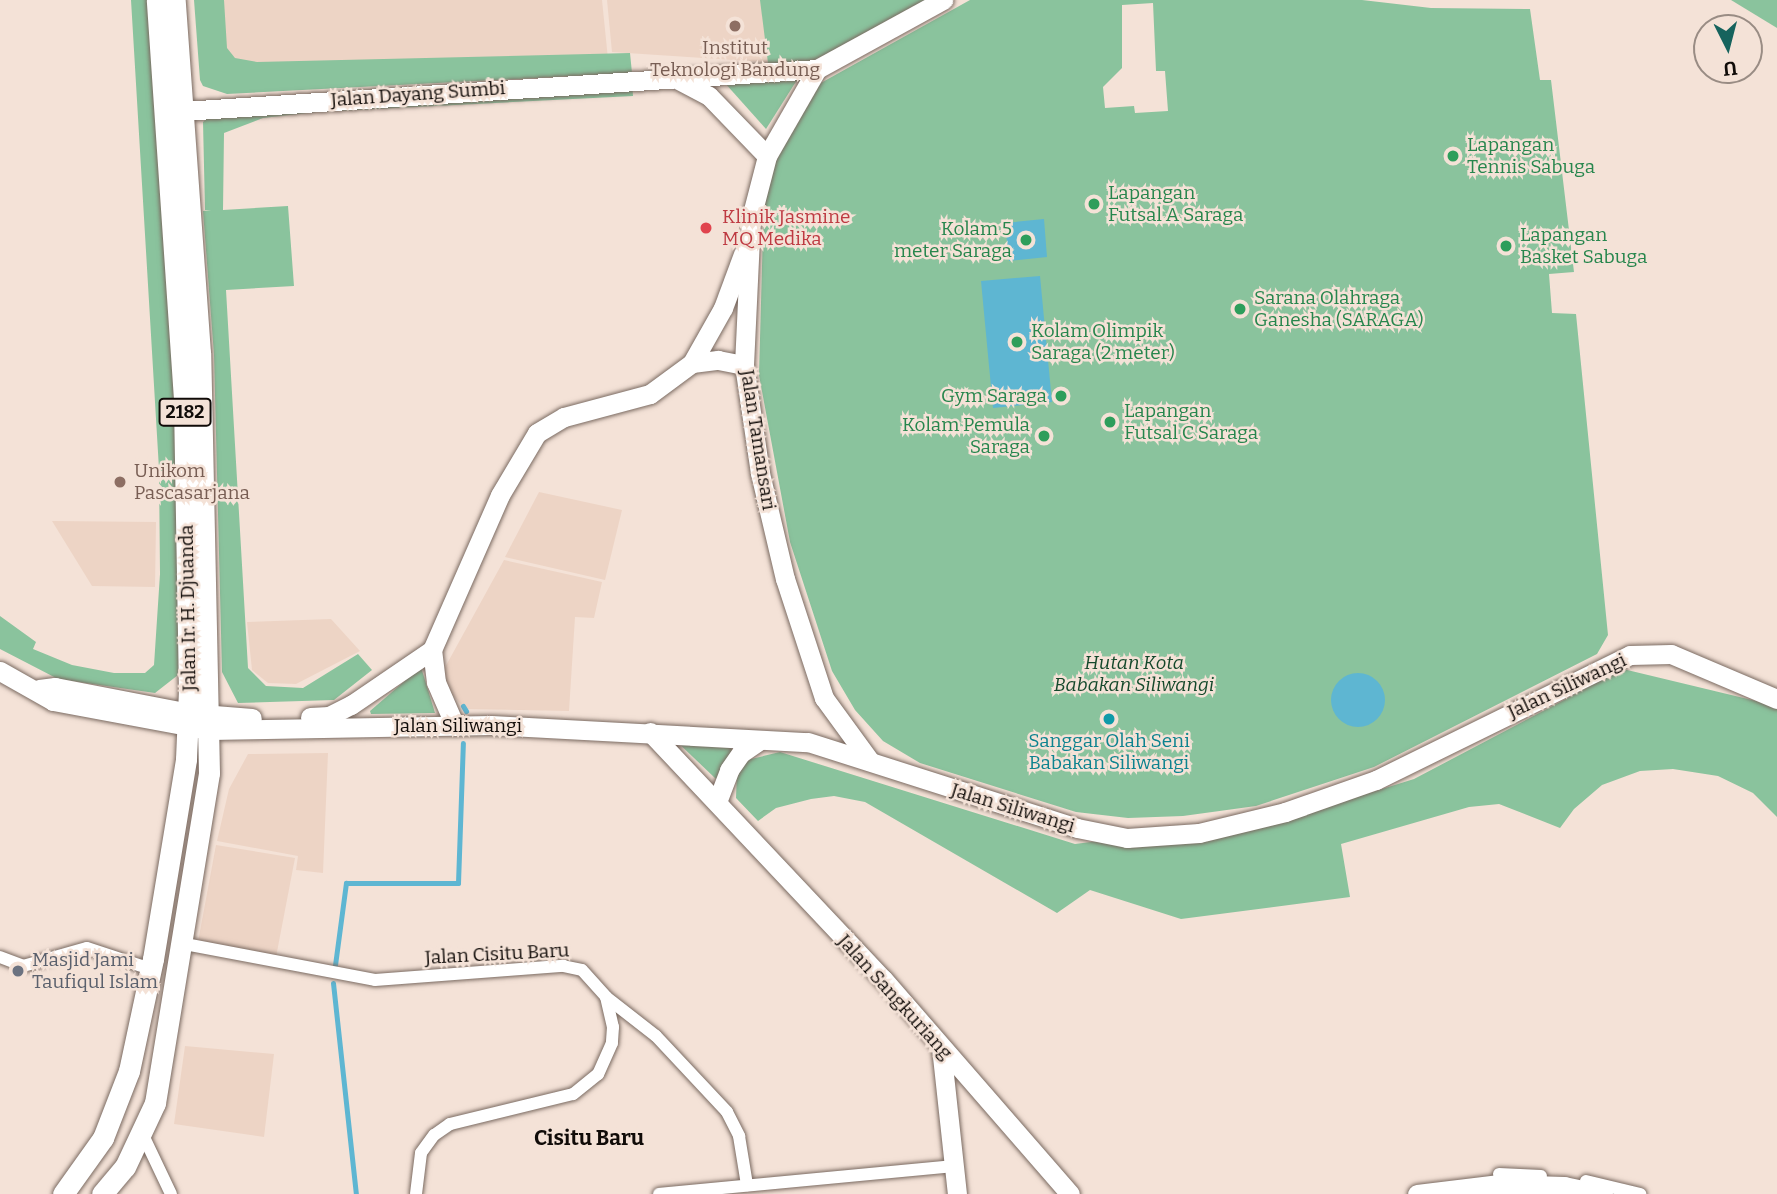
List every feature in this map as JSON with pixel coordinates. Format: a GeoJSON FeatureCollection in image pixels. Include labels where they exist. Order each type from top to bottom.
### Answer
{"type":"FeatureCollection","features":[{"type":"Feature","properties":{"kind":"main road","name":"Jalan Ir. H. Djuanda"},"geometry":{"type":"LineString","coordinates":[[102,1194],[143,1135],[155,1103],[193,946],[208,796],[199,721],[171,112],[158,0]]}},
{"type":"Feature","properties":{"kind":"main road","name":"Jalan Ir. H. Djuanda"},"geometry":{"type":"LineString","coordinates":[[171,112],[175,0]]}},
{"type":"Feature","properties":{"kind":"main road","name":"Jalan Ir. H. Djuanda"},"geometry":{"type":"LineString","coordinates":[[63,1194],[117,1112],[151,969],[199,721]]}},
{"type":"Feature","properties":{"kind":"street"},"geometry":{"type":"LineString","coordinates":[[817,69],[943,0]]}},
{"type":"Feature","properties":{"kind":"street","name":"Jalan Dayang Sumbi"},"geometry":{"type":"LineString","coordinates":[[171,112],[817,69]]}},
{"type":"Feature","properties":{"kind":"street","name":"Jalan Tamansari"},"geometry":{"type":"LineString","coordinates":[[817,69],[767,156],[751,218],[744,365],[760,473],[785,579],[829,710],[871,762]]}},
{"type":"Feature","properties":{"kind":"street"},"geometry":{"type":"LineString","coordinates":[[673,77],[709,96],[767,156]]}},
{"type":"Feature","properties":{"kind":"street"},"geometry":{"type":"LineString","coordinates":[[1,672],[38,689],[53,701],[199,721],[329,716],[386,685],[432,650],[500,495],[537,433],[556,420],[657,391],[692,363],[727,298],[751,218]]}},
{"type":"Feature","properties":{"kind":"street"},"geometry":{"type":"LineString","coordinates":[[692,363],[718,360],[744,365]]}},
{"type":"Feature","properties":{"kind":"street"},"geometry":{"type":"LineString","coordinates":[[432,650],[436,682],[455,726]]}},
{"type":"Feature","properties":{"kind":"street","name":"Jalan Siliwangi"},"geometry":{"type":"LineString","coordinates":[[199,721],[650,732],[808,742],[1077,828],[1127,838],[1199,833],[1285,812],[1376,780],[1630,655],[1671,654],[1777,699]]}},
{"type":"Feature","properties":{"kind":"street"},"geometry":{"type":"LineString","coordinates":[[808,742],[829,710]]}},
{"type":"Feature","properties":{"kind":"street","name":"Jalan Sangkuriang"},"geometry":{"type":"LineString","coordinates":[[650,732],[941,1047],[1070,1194]]}},
{"type":"Feature","properties":{"kind":"street"},"geometry":{"type":"LineString","coordinates":[[717,802],[729,771],[741,753],[759,741]]}},
{"type":"Feature","properties":{"kind":"street","name":"Jalan Cisitu Baru"},"geometry":{"type":"LineString","coordinates":[[193,946],[375,980],[574,966],[582,970],[606,998],[613,1027],[612,1043],[593,1079],[573,1094],[450,1124],[434,1135],[421,1153],[416,1194]]}},
{"type":"Feature","properties":{"kind":"street"},"geometry":{"type":"LineString","coordinates":[[0,957],[23,966],[87,948],[151,969]]}},
{"type":"Feature","properties":{"kind":"street"},"geometry":{"type":"LineString","coordinates":[[606,998],[656,1036],[727,1112],[738,1136],[747,1185]]}},
{"type":"Feature","properties":{"kind":"street"},"geometry":{"type":"LineString","coordinates":[[941,1047],[957,1194]]}},
{"type":"Feature","properties":{"kind":"street"},"geometry":{"type":"LineString","coordinates":[[143,1135],[171,1194]]}},
{"type":"Feature","properties":{"kind":"street"},"geometry":{"type":"LineString","coordinates":[[660,1194],[954,1166]]}},
{"type":"Feature","properties":{"kind":"street"},"geometry":{"type":"LineString","coordinates":[[1499,1174],[1565,1177],[1640,1194]]}},
{"type":"Feature","properties":{"kind":"street"},"geometry":{"type":"LineString","coordinates":[[1421,1193],[1499,1184],[1564,1186],[1603,1194]]}},
{"type":"Feature","properties":{"kind":"shaded area"},"geometry":{"type":"Polygon","coordinates":[[[211,0],[602,0],[608,59],[226,83],[211,0]]]}},
{"type":"Feature","properties":{"kind":"shaded area","name":"Institut Teknologi Bandung"},"geometry":{"type":"Polygon","coordinates":[[[607,0],[917,0],[779,63],[612,52],[607,0]]]}},
{"type":"Feature","properties":{"kind":"shaded area"},"geometry":{"type":"Polygon","coordinates":[[[539,492],[622,510],[605,580],[505,557],[539,492]]]}},
{"type":"Feature","properties":{"kind":"shaded area"},"geometry":{"type":"Polygon","coordinates":[[[52,521],[156,522],[155,587],[92,586],[52,521]]]}},
{"type":"Feature","properties":{"kind":"shaded area"},"geometry":{"type":"Polygon","coordinates":[[[504,560],[602,582],[594,618],[575,617],[569,711],[465,709],[443,684],[443,671],[504,560]]]}},
{"type":"Feature","properties":{"kind":"shaded area"},"geometry":{"type":"Polygon","coordinates":[[[331,619],[360,651],[296,684],[268,683],[252,670],[247,622],[331,619]]]}},
{"type":"Feature","properties":{"kind":"shaded area"},"geometry":{"type":"Polygon","coordinates":[[[328,753],[323,873],[296,870],[298,856],[217,841],[229,789],[248,754],[328,753]]]}},
{"type":"Feature","properties":{"kind":"shaded area"},"geometry":{"type":"Polygon","coordinates":[[[216,845],[295,858],[276,957],[198,942],[216,845]]]}},
{"type":"Feature","properties":{"kind":"shaded area"},"geometry":{"type":"Polygon","coordinates":[[[185,1046],[274,1054],[264,1137],[174,1124],[185,1046]]]}},
{"type":"Feature","properties":{"kind":"green space"},"geometry":{"type":"Polygon","coordinates":[[[131,0],[154,0],[182,461],[178,675],[155,693],[58,679],[0,649],[0,616],[36,642],[33,649],[72,665],[114,673],[145,673],[154,665],[160,574],[159,469],[131,0]]]}},
{"type":"Feature","properties":{"kind":"green space"},"geometry":{"type":"Polygon","coordinates":[[[194,0],[224,0],[227,48],[235,58],[257,62],[630,53],[632,73],[227,94],[203,86],[200,80],[194,0]]]}},
{"type":"Feature","properties":{"kind":"green space"},"geometry":{"type":"Polygon","coordinates":[[[760,0],[944,0],[817,69],[769,71],[760,0]]]}},
{"type":"Feature","properties":{"kind":"green space","name":"Hutan Kota Babakan Siliwangi"},"geometry":{"type":"Polygon","coordinates":[[[970,0],[1362,0],[1431,8],[1530,9],[1540,80],[1551,80],[1574,272],[1549,274],[1552,313],[1576,314],[1608,635],[1597,654],[1374,767],[1256,806],[1183,816],[1128,818],[1076,812],[920,763],[883,741],[855,710],[832,671],[790,542],[759,375],[764,194],[771,160],[819,84],[970,0]],[[1153,3],[1122,5],[1122,68],[1103,87],[1105,108],[1134,106],[1135,113],[1168,111],[1165,71],[1156,71],[1153,3]]]}},
{"type":"Feature","properties":{"kind":"green space"},"geometry":{"type":"Polygon","coordinates":[[[1731,0],[1777,0],[1777,28],[1763,19],[1763,14],[1754,14],[1731,0]]]}},
{"type":"Feature","properties":{"kind":"green space"},"geometry":{"type":"Polygon","coordinates":[[[632,80],[633,96],[316,112],[263,118],[224,133],[223,210],[288,206],[294,286],[226,290],[248,668],[266,686],[303,688],[358,654],[372,670],[334,700],[238,703],[222,672],[214,355],[203,211],[211,210],[205,210],[203,122],[213,112],[632,80]]]}},
{"type":"Feature","properties":{"kind":"green space"},"geometry":{"type":"Polygon","coordinates":[[[797,80],[766,129],[724,82],[797,80]]]}},
{"type":"Feature","properties":{"kind":"green space"},"geometry":{"type":"Polygon","coordinates":[[[421,667],[435,713],[371,714],[370,711],[421,667]]]}},
{"type":"Feature","properties":{"kind":"green space"},"geometry":{"type":"Polygon","coordinates":[[[1623,669],[1777,706],[1777,817],[1753,793],[1718,776],[1673,769],[1640,771],[1602,785],[1574,809],[1560,828],[1499,804],[1469,807],[1341,844],[1350,897],[1181,919],[1090,890],[1057,913],[865,802],[834,796],[811,799],[776,808],[758,821],[736,798],[737,771],[747,760],[780,752],[1075,844],[1106,840],[1350,799],[1414,779],[1623,669]]]}},
{"type":"Feature","properties":{"kind":"green space"},"geometry":{"type":"Polygon","coordinates":[[[672,737],[737,741],[716,779],[672,737]]]}},
{"type":"Feature","properties":{"kind":"water","name":"Kolam 5 meter Saraga"},"geometry":{"type":"Polygon","coordinates":[[[1044,219],[1047,257],[1009,261],[1005,223],[1044,219]]]}},
{"type":"Feature","properties":{"kind":"water","name":"Kolam Olimpik Saraga (2 meter)"},"geometry":{"type":"Polygon","coordinates":[[[1040,276],[1052,402],[993,408],[981,281],[1040,276]]]}},
{"type":"Feature","properties":{"kind":"water"},"geometry":{"type":"Polygon","coordinates":[[[1358,673],[1377,681],[1385,700],[1377,719],[1358,727],[1339,719],[1331,700],[1339,681],[1358,673]]]}},
{"type":"Feature","properties":{"kind":"waterway"},"geometry":{"type":"LineString","coordinates":[[463,706],[466,711]]}},
{"type":"Feature","properties":{"kind":"waterway"},"geometry":{"type":"LineString","coordinates":[[335,965],[346,883],[458,883],[463,743]]}},
{"type":"Feature","properties":{"kind":"waterway"},"geometry":{"type":"LineString","coordinates":[[333,983],[356,1194]]}},
{"type":"Feature","properties":{"kind":"place","name":"Institut Teknologi Bandung"},"geometry":{"type":"Point","coordinates":[735,26]}},
{"type":"Feature","properties":{"kind":"place","name":"Lapangan Tennis Sabuga"},"geometry":{"type":"Point","coordinates":[1453,156]}},
{"type":"Feature","properties":{"kind":"place","name":"Lapangan Futsal A Saraga"},"geometry":{"type":"Point","coordinates":[1094,204]}},
{"type":"Feature","properties":{"kind":"place","name":"Klinik Jasmine MQ Medika"},"geometry":{"type":"Point","coordinates":[706,228]}},
{"type":"Feature","properties":{"kind":"place","name":"Kolam 5 meter Saraga"},"geometry":{"type":"Point","coordinates":[1026,240]}},
{"type":"Feature","properties":{"kind":"place","name":"Lapangan Basket Sabuga"},"geometry":{"type":"Point","coordinates":[1506,246]}},
{"type":"Feature","properties":{"kind":"place","name":"Sarana Olahraga Ganesha (SARAGA)"},"geometry":{"type":"Point","coordinates":[1240,309]}},
{"type":"Feature","properties":{"kind":"place","name":"Kolam Olimpik Saraga (2 meter)"},"geometry":{"type":"Point","coordinates":[1017,342]}},
{"type":"Feature","properties":{"kind":"place","name":"Gym Saraga"},"geometry":{"type":"Point","coordinates":[1061,396]}},
{"type":"Feature","properties":{"kind":"place","name":"Lapangan Futsal C Saraga"},"geometry":{"type":"Point","coordinates":[1110,422]}},
{"type":"Feature","properties":{"kind":"place","name":"Kolam Pemula Saraga"},"geometry":{"type":"Point","coordinates":[1044,436]}},
{"type":"Feature","properties":{"kind":"place","name":"Unikom Pascasarjana"},"geometry":{"type":"Point","coordinates":[120,482]}},
{"type":"Feature","properties":{"kind":"place","name":"Sanggar Olah Seni Babakan Siliwangi"},"geometry":{"type":"Point","coordinates":[1109,719]}},
{"type":"Feature","properties":{"kind":"place","name":"Masjid Jami Taufiqul Islam"},"geometry":{"type":"Point","coordinates":[18,971]}},
{"type":"Feature","properties":{"kind":"district","name":"Cisitu Baru"},"geometry":{"type":"Point","coordinates":[589,1138]}}]}
